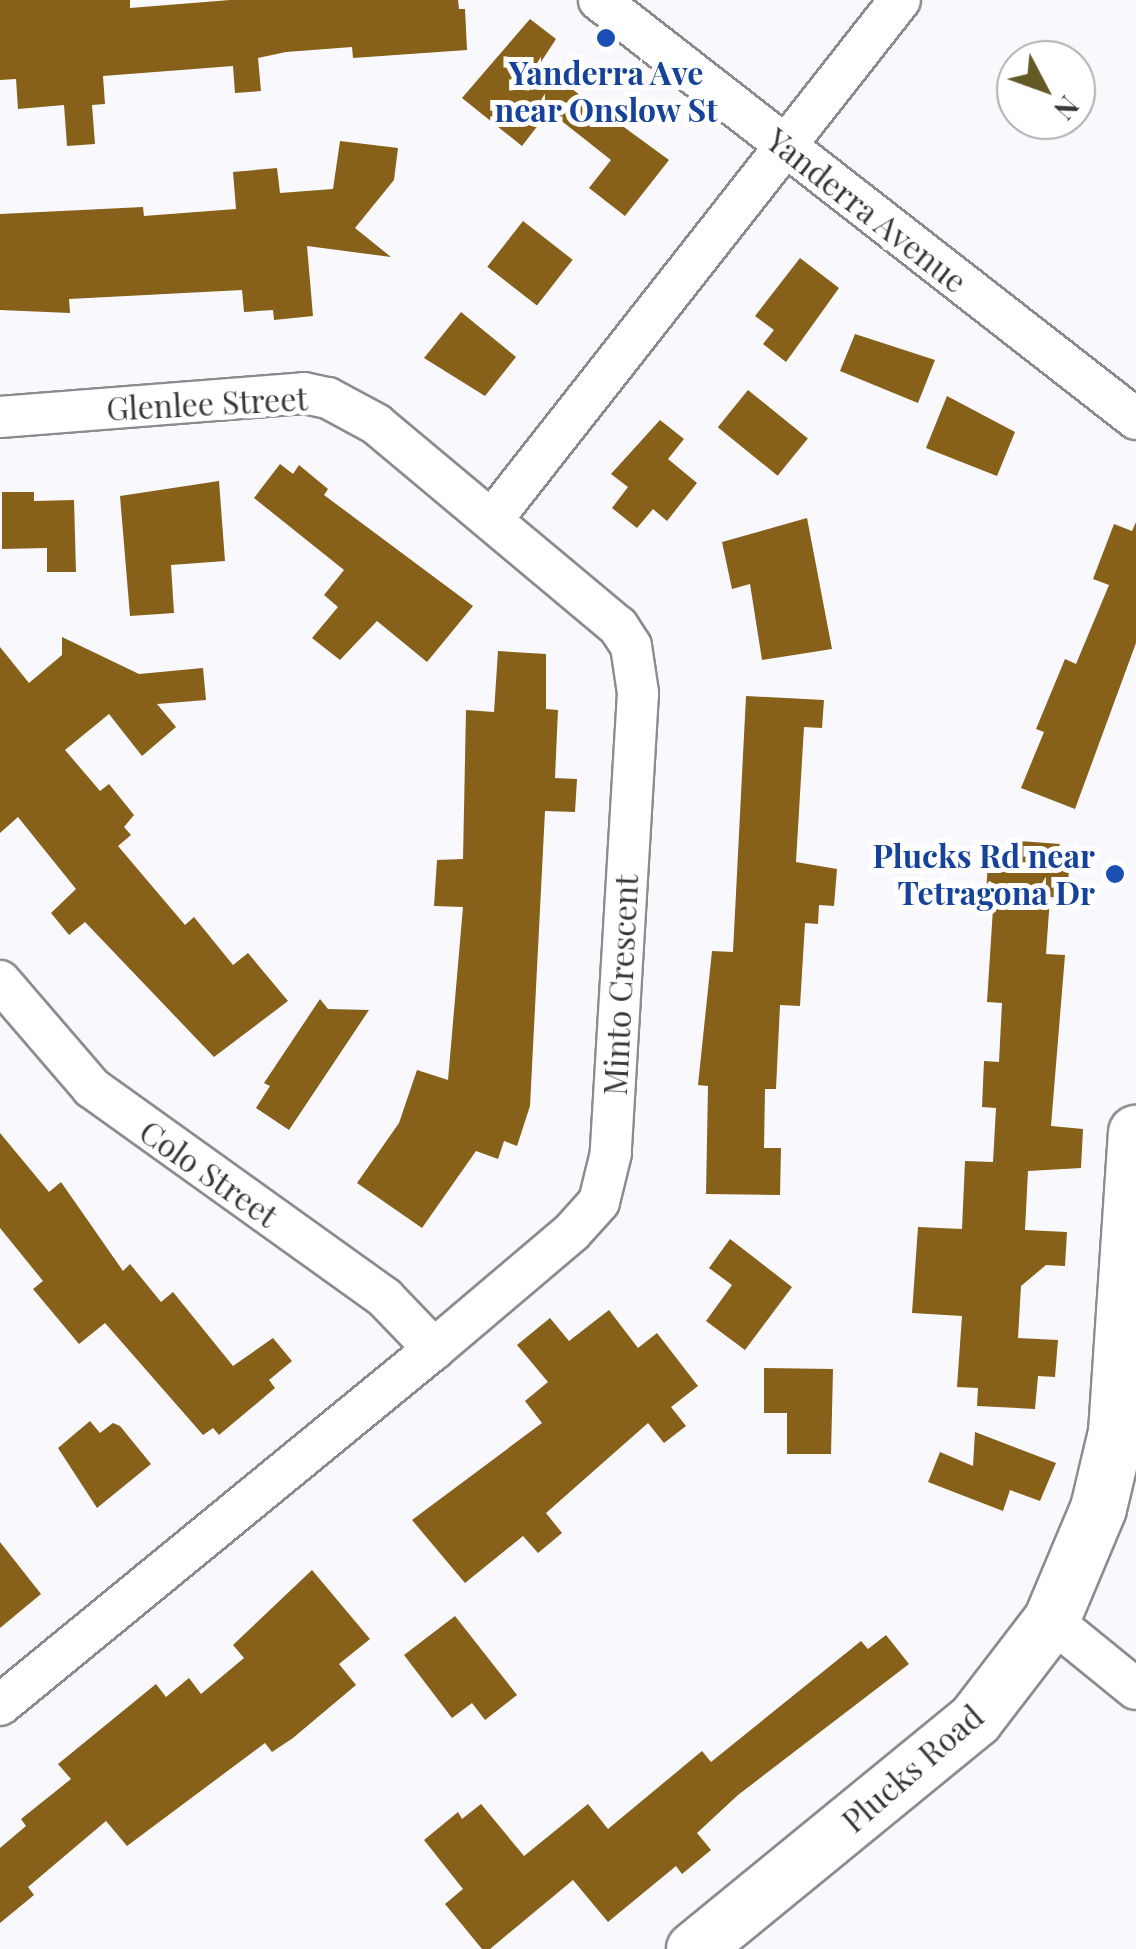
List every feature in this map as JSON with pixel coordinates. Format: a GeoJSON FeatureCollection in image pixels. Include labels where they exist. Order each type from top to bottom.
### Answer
{"type":"FeatureCollection","features":[{"type":"Feature","properties":{"kind":"street","name":"Yanderra Avenue"},"geometry":{"type":"LineString","coordinates":[[599,0],[1136,419]]}},
{"type":"Feature","properties":{"kind":"street"},"geometry":{"type":"LineString","coordinates":[[494,517],[900,0]]}},
{"type":"Feature","properties":{"kind":"street","name":"Glenlee Street"},"geometry":{"type":"LineString","coordinates":[[0,417],[304,392],[376,424],[494,517]]}},
{"type":"Feature","properties":{"kind":"street","name":"Minto Crescent"},"geometry":{"type":"LineString","coordinates":[[0,1705],[434,1349],[589,1216],[606,1184],[637,669],[618,626],[494,517]]}},
{"type":"Feature","properties":{"kind":"street","name":"Colo Street"},"geometry":{"type":"LineString","coordinates":[[0,981],[92,1088],[385,1298],[434,1349]]}},
{"type":"Feature","properties":{"kind":"street","name":"Plucks Road"},"geometry":{"type":"LineString","coordinates":[[694,1949],[976,1719],[1051,1620],[1098,1508],[1116,1432],[1136,1133]]}},
{"type":"Feature","properties":{"kind":"street"},"geometry":{"type":"LineString","coordinates":[[1051,1620],[1136,1689]]}},
{"type":"Feature","properties":{"kind":"building"},"geometry":{"type":"Polygon","coordinates":[[[0,0],[130,0],[130,8],[230,0],[458,0],[459,9],[465,9],[467,50],[353,58],[352,47],[286,52],[258,58],[261,91],[235,93],[233,66],[103,76],[105,104],[92,105],[95,144],[67,146],[64,105],[18,109],[16,79],[0,80],[0,0]]]}},
{"type":"Feature","properties":{"kind":"building"},"geometry":{"type":"Polygon","coordinates":[[[530,19],[556,39],[539,65],[669,160],[625,216],[589,188],[611,160],[549,111],[522,146],[462,98],[530,19]]]}},
{"type":"Feature","properties":{"kind":"building"},"geometry":{"type":"Polygon","coordinates":[[[340,141],[398,148],[394,180],[355,228],[391,257],[307,246],[313,316],[274,320],[273,310],[244,312],[242,290],[69,299],[70,313],[0,310],[0,214],[143,207],[144,216],[236,209],[233,172],[277,168],[280,193],[333,189],[340,141]]]}},
{"type":"Feature","properties":{"kind":"building"},"geometry":{"type":"Polygon","coordinates":[[[523,221],[573,260],[537,305],[487,267],[523,221]]]}},
{"type":"Feature","properties":{"kind":"building"},"geometry":{"type":"Polygon","coordinates":[[[800,258],[839,288],[786,362],[763,344],[774,330],[755,316],[800,258]]]}},
{"type":"Feature","properties":{"kind":"building"},"geometry":{"type":"Polygon","coordinates":[[[461,312],[516,357],[485,396],[424,358],[461,312]]]}},
{"type":"Feature","properties":{"kind":"building"},"geometry":{"type":"Polygon","coordinates":[[[855,334],[935,360],[918,403],[840,371],[855,334]]]}},
{"type":"Feature","properties":{"kind":"building"},"geometry":{"type":"Polygon","coordinates":[[[748,390],[808,438],[778,476],[718,427],[748,390]]]}},
{"type":"Feature","properties":{"kind":"building"},"geometry":{"type":"Polygon","coordinates":[[[947,396],[1015,432],[997,476],[926,448],[947,396]]]}},
{"type":"Feature","properties":{"kind":"building"},"geometry":{"type":"Polygon","coordinates":[[[660,420],[684,439],[668,459],[697,483],[667,521],[653,509],[637,528],[612,508],[628,487],[611,474],[660,420]]]}},
{"type":"Feature","properties":{"kind":"building"},"geometry":{"type":"Polygon","coordinates":[[[280,464],[293,474],[299,465],[328,489],[324,495],[473,606],[427,662],[377,621],[340,660],[312,638],[338,607],[324,595],[344,570],[254,498],[280,464]]]}},
{"type":"Feature","properties":{"kind":"building"},"geometry":{"type":"Polygon","coordinates":[[[219,481],[225,561],[171,565],[174,613],[130,616],[120,496],[219,481]]]}},
{"type":"Feature","properties":{"kind":"building"},"geometry":{"type":"Polygon","coordinates":[[[2,492],[34,492],[34,501],[74,500],[76,572],[47,572],[47,548],[2,549],[2,492]]]}},
{"type":"Feature","properties":{"kind":"building"},"geometry":{"type":"Polygon","coordinates":[[[807,518],[832,649],[762,660],[750,584],[732,589],[722,542],[807,518]]]}},
{"type":"Feature","properties":{"kind":"building"},"geometry":{"type":"Polygon","coordinates":[[[1136,522],[1136,643],[1075,809],[1021,788],[1044,732],[1036,729],[1065,659],[1076,664],[1109,585],[1093,579],[1114,524],[1132,531],[1136,522]]]}},
{"type":"Feature","properties":{"kind":"building"},"geometry":{"type":"Polygon","coordinates":[[[62,637],[139,674],[203,668],[206,700],[157,704],[176,727],[142,756],[109,714],[65,750],[100,791],[109,784],[134,815],[124,827],[131,835],[118,846],[185,925],[194,917],[233,965],[248,953],[288,1001],[214,1057],[85,922],[69,935],[51,913],[76,889],[18,817],[0,833],[0,647],[29,683],[62,655],[62,637]]]}},
{"type":"Feature","properties":{"kind":"building"},"geometry":{"type":"Polygon","coordinates":[[[498,651],[546,654],[546,709],[558,710],[555,778],[577,779],[575,812],[545,811],[530,1106],[517,1146],[504,1141],[498,1159],[476,1151],[422,1228],[357,1183],[399,1123],[417,1070],[448,1080],[463,907],[434,906],[437,860],[463,859],[466,710],[494,712],[498,651]]]}},
{"type":"Feature","properties":{"kind":"building"},"geometry":{"type":"Polygon","coordinates":[[[746,696],[824,700],[822,728],[804,727],[796,862],[837,869],[834,906],[819,905],[818,924],[805,923],[800,1006],[780,1005],[776,1089],[765,1089],[764,1148],[781,1148],[780,1195],[706,1194],[708,1086],[698,1085],[712,951],[733,952],[746,696]]]}},
{"type":"Feature","properties":{"kind":"building"},"geometry":{"type":"Polygon","coordinates":[[[1006,840],[1060,844],[1056,854],[1070,855],[1067,898],[1050,897],[1046,954],[1065,955],[1051,1126],[1083,1129],[1081,1168],[1028,1171],[1025,1230],[1067,1232],[1065,1266],[1046,1265],[1021,1286],[1018,1338],[1058,1340],[1055,1377],[1038,1376],[1035,1409],[977,1406],[978,1388],[957,1387],[962,1316],[912,1313],[918,1227],[962,1229],[965,1161],[993,1162],[996,1108],[982,1107],[984,1061],[999,1062],[1002,1003],[987,1002],[994,893],[986,893],[989,848],[1006,849],[1006,840]]]}},
{"type":"Feature","properties":{"kind":"building"},"geometry":{"type":"Polygon","coordinates":[[[320,999],[328,1009],[369,1010],[289,1130],[256,1108],[270,1086],[264,1083],[320,999]]]}},
{"type":"Feature","properties":{"kind":"building"},"geometry":{"type":"Polygon","coordinates":[[[0,1133],[49,1192],[61,1182],[123,1271],[130,1264],[161,1302],[173,1292],[233,1366],[273,1338],[292,1361],[269,1380],[275,1388],[219,1435],[213,1428],[203,1435],[105,1323],[79,1344],[33,1289],[43,1281],[0,1228],[0,1133]]]}},
{"type":"Feature","properties":{"kind":"building"},"geometry":{"type":"Polygon","coordinates":[[[730,1239],[792,1287],[745,1350],[706,1321],[732,1285],[709,1268],[730,1239]]]}},
{"type":"Feature","properties":{"kind":"building"},"geometry":{"type":"Polygon","coordinates":[[[609,1310],[638,1348],[657,1333],[698,1386],[671,1407],[686,1426],[664,1443],[648,1423],[546,1513],[562,1533],[538,1553],[523,1536],[465,1583],[412,1520],[542,1423],[525,1401],[548,1382],[517,1345],[550,1318],[569,1341],[609,1310]]]}},
{"type":"Feature","properties":{"kind":"building"},"geometry":{"type":"Polygon","coordinates":[[[764,1368],[833,1369],[831,1454],[787,1454],[787,1413],[764,1413],[764,1368]]]}},
{"type":"Feature","properties":{"kind":"building"},"geometry":{"type":"Polygon","coordinates":[[[90,1421],[100,1433],[113,1423],[120,1426],[151,1464],[97,1508],[58,1448],[90,1421]]]}},
{"type":"Feature","properties":{"kind":"building"},"geometry":{"type":"Polygon","coordinates":[[[975,1432],[1056,1463],[1040,1501],[1010,1490],[1003,1511],[928,1482],[940,1452],[973,1466],[975,1432]]]}},
{"type":"Feature","properties":{"kind":"building"},"geometry":{"type":"Polygon","coordinates":[[[0,1542],[41,1594],[0,1628],[0,1542]]]}},
{"type":"Feature","properties":{"kind":"building"},"geometry":{"type":"Polygon","coordinates":[[[312,1570],[370,1639],[339,1664],[356,1685],[293,1738],[272,1752],[265,1743],[127,1846],[106,1821],[28,1887],[34,1895],[0,1923],[0,1848],[26,1826],[21,1819],[71,1779],[58,1764],[156,1684],[166,1697],[189,1678],[201,1694],[244,1658],[233,1645],[312,1570]]]}},
{"type":"Feature","properties":{"kind":"building"},"geometry":{"type":"Polygon","coordinates":[[[455,1616],[517,1695],[485,1720],[472,1703],[452,1718],[404,1655],[455,1616]]]}},
{"type":"Feature","properties":{"kind":"building"},"geometry":{"type":"Polygon","coordinates":[[[886,1635],[909,1664],[738,1795],[697,1833],[711,1850],[682,1874],[676,1866],[608,1922],[573,1880],[490,1949],[482,1949],[445,1904],[463,1889],[424,1840],[458,1812],[462,1819],[481,1804],[524,1856],[588,1804],[608,1829],[702,1751],[711,1762],[861,1641],[868,1649],[886,1635]]]}},
{"type":"Feature","properties":{"kind":"place","name":"Yanderra Ave near Onslow St"},"geometry":{"type":"Point","coordinates":[606,38]}},
{"type":"Feature","properties":{"kind":"place","name":"Plucks Rd near Tetragona Dr"},"geometry":{"type":"Point","coordinates":[1115,874]}}]}
